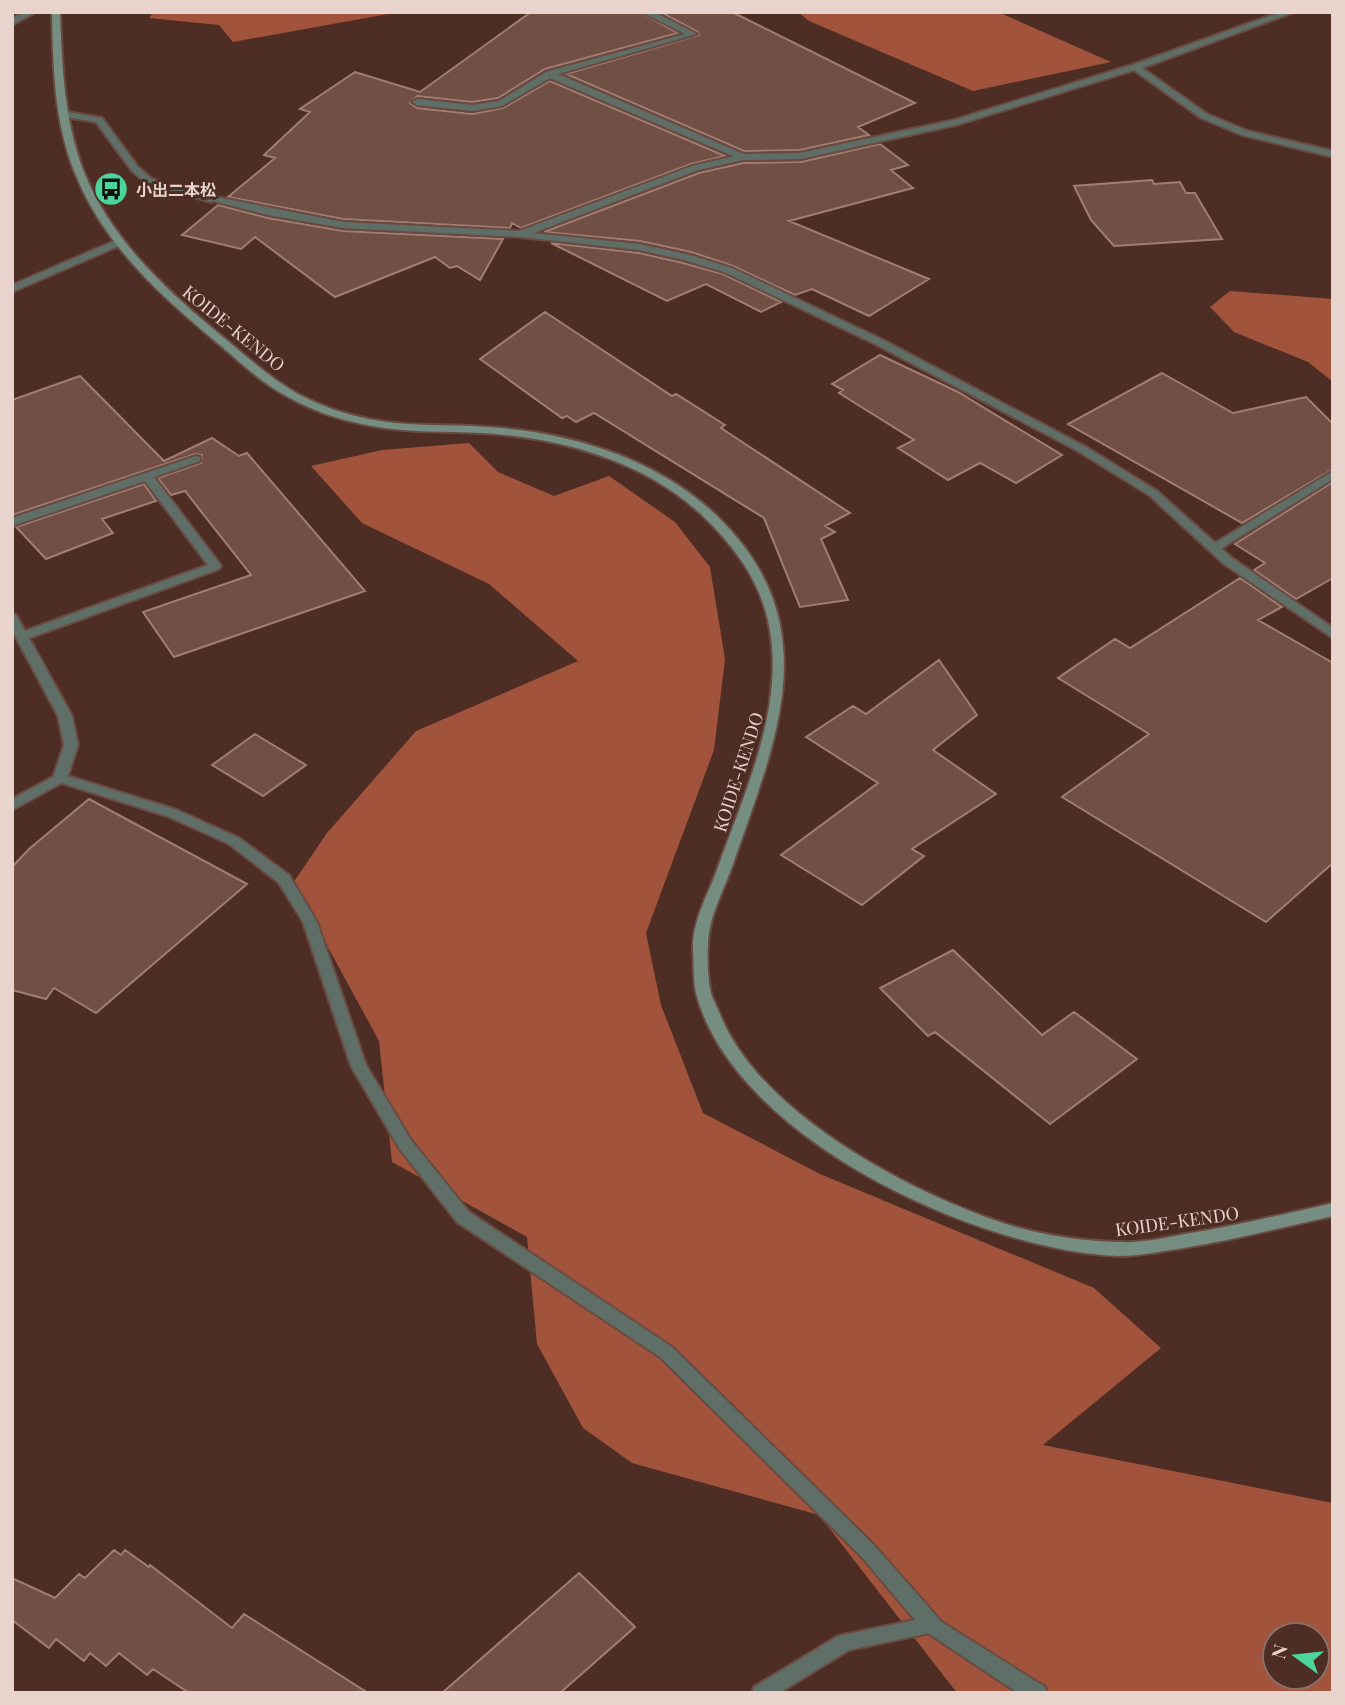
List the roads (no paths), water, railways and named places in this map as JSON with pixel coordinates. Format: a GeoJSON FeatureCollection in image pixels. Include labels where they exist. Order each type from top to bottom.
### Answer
{"type":"FeatureCollection","features":[{"type":"Feature","properties":{"kind":"main road","name":"KOIDE-KENDO"},"geometry":{"type":"LineString","coordinates":[[56,12],[62,114],[80,174],[119,242],[164,294],[288,392],[316,406],[362,421],[400,428],[526,433],[586,445],[618,457],[662,480],[713,519],[750,561],[774,610],[782,655],[778,707],[700,941],[703,984],[713,1019],[739,1062],[779,1105],[820,1138],[896,1185],[990,1225],[1059,1243],[1126,1250],[1209,1237],[1333,1209]]}},
{"type":"Feature","properties":{"kind":"street"},"geometry":{"type":"LineString","coordinates":[[12,22],[32,12]]}},
{"type":"Feature","properties":{"kind":"street"},"geometry":{"type":"LineString","coordinates":[[417,102],[471,108],[502,103],[549,74],[693,34],[646,12]]}},
{"type":"Feature","properties":{"kind":"street"},"geometry":{"type":"LineString","coordinates":[[520,234],[695,168],[743,157],[800,156],[956,122],[1135,67],[1290,12]]}},
{"type":"Feature","properties":{"kind":"street"},"geometry":{"type":"LineString","coordinates":[[1135,67],[1204,116],[1245,134],[1333,154]]}},
{"type":"Feature","properties":{"kind":"street"},"geometry":{"type":"LineString","coordinates":[[549,74],[743,157]]}},
{"type":"Feature","properties":{"kind":"street"},"geometry":{"type":"LineString","coordinates":[[62,114],[99,120],[135,169],[149,181],[211,199],[343,225],[520,234],[639,247],[727,270],[879,342],[1082,449],[1153,493],[1213,548],[1333,634]]}},
{"type":"Feature","properties":{"kind":"street"},"geometry":{"type":"LineString","coordinates":[[12,289],[119,242]]}},
{"type":"Feature","properties":{"kind":"street"},"geometry":{"type":"LineString","coordinates":[[12,522],[196,459]]}},
{"type":"Feature","properties":{"kind":"street"},"geometry":{"type":"LineString","coordinates":[[1213,548],[1333,474]]}},
{"type":"Feature","properties":{"kind":"street"},"geometry":{"type":"LineString","coordinates":[[23,636],[215,566],[147,476]]}},
{"type":"Feature","properties":{"kind":"street"},"geometry":{"type":"LineString","coordinates":[[12,618],[65,716],[71,745],[60,778],[12,804]]}},
{"type":"Feature","properties":{"kind":"street"},"geometry":{"type":"LineString","coordinates":[[60,778],[172,813],[234,841],[284,880],[310,922],[359,1066],[405,1144],[463,1217],[666,1352],[867,1550],[932,1625],[1038,1693]]}},
{"type":"Feature","properties":{"kind":"street"},"geometry":{"type":"LineString","coordinates":[[761,1693],[845,1642],[932,1625]]}},
{"type":"Feature","properties":{"kind":"place","name":"小出二本松"},"geometry":{"type":"Point","coordinates":[111,189]}}]}
